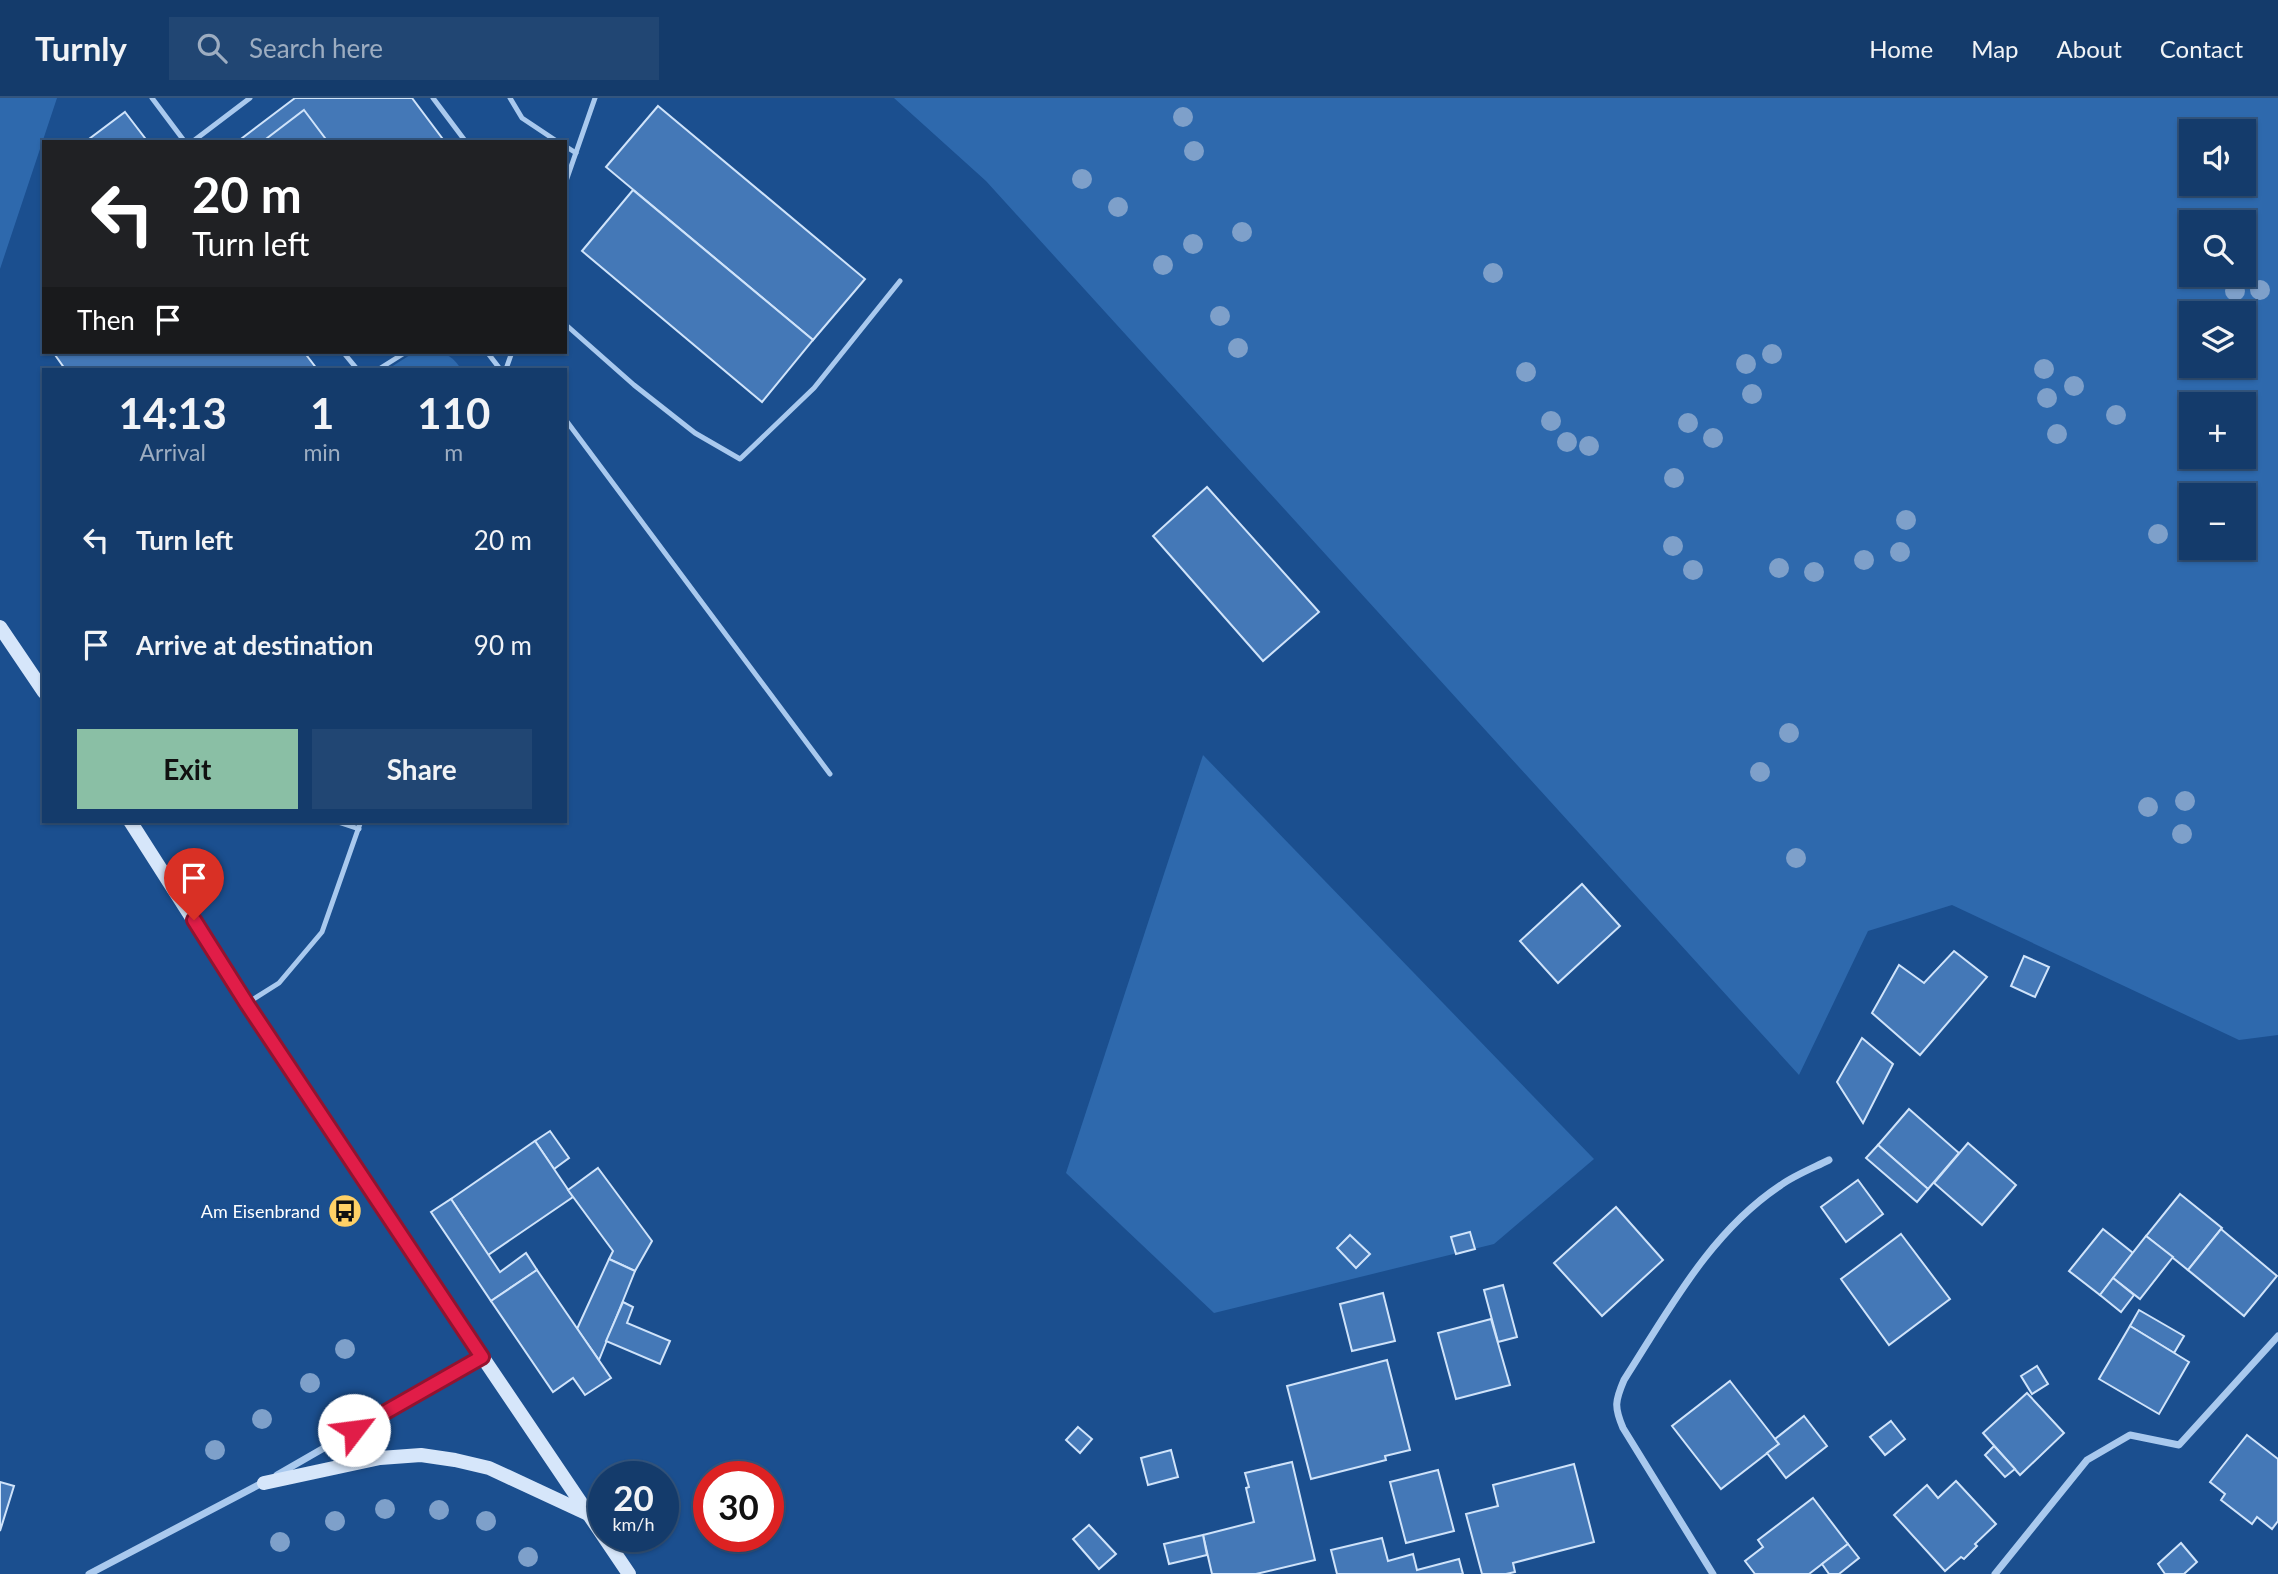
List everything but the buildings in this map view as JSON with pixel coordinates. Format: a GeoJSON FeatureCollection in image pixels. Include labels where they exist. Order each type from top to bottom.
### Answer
{"type":"FeatureCollection","features":[{"type":"Feature","properties":{"kind":"main road"},"geometry":{"type":"LineString","coordinates":[[0,627],[42,689]]}},
{"type":"Feature","properties":{"kind":"main road"},"geometry":{"type":"LineString","coordinates":[[131,823],[247,1004],[588,1514]]}},
{"type":"Feature","properties":{"kind":"main road"},"geometry":{"type":"LineString","coordinates":[[264,1483],[380,1458],[421,1455],[489,1468],[588,1515]]}},
{"type":"Feature","properties":{"kind":"main road"},"geometry":{"type":"LineString","coordinates":[[614,1552],[629,1574]]}},
{"type":"Feature","properties":{"kind":"street"},"geometry":{"type":"LineString","coordinates":[[1713,1574],[1623,1428],[1616,1412],[1616,1398],[1623,1380],[1693,1272],[1724,1233],[1782,1184],[1829,1160]]}},
{"type":"Feature","properties":{"kind":"street"},"geometry":{"type":"LineString","coordinates":[[1995,1574],[2087,1460],[2130,1434],[2179,1445],[2278,1336]]}},
{"type":"Feature","properties":{"kind":"street"},"geometry":{"type":"LineString","coordinates":[[89,1574],[264,1483],[482,1357]]}},
{"type":"Feature","properties":{"kind":"lane"},"geometry":{"type":"LineString","coordinates":[[152,98],[184,140]]}},
{"type":"Feature","properties":{"kind":"lane"},"geometry":{"type":"LineString","coordinates":[[195,140],[250,98]]}},
{"type":"Feature","properties":{"kind":"lane"},"geometry":{"type":"LineString","coordinates":[[433,98],[464,140]]}},
{"type":"Feature","properties":{"kind":"lane"},"geometry":{"type":"LineString","coordinates":[[510,98],[522,118],[555,140]]}},
{"type":"Feature","properties":{"kind":"lane"},"geometry":{"type":"LineString","coordinates":[[567,178],[595,98]]}},
{"type":"Feature","properties":{"kind":"lane"},"geometry":{"type":"LineString","coordinates":[[567,147],[576,153]]}},
{"type":"Feature","properties":{"kind":"lane"},"geometry":{"type":"LineString","coordinates":[[567,326],[634,385],[695,433],[740,459],[814,388],[900,281]]}},
{"type":"Feature","properties":{"kind":"lane"},"geometry":{"type":"LineString","coordinates":[[345,354],[355,368]]}},
{"type":"Feature","properties":{"kind":"lane"},"geometry":{"type":"LineString","coordinates":[[381,368],[404,354]]}},
{"type":"Feature","properties":{"kind":"lane"},"geometry":{"type":"LineString","coordinates":[[489,354],[499,368]]}},
{"type":"Feature","properties":{"kind":"lane"},"geometry":{"type":"LineString","coordinates":[[567,422],[830,774]]}},
{"type":"Feature","properties":{"kind":"lane"},"geometry":{"type":"LineString","coordinates":[[341,823],[359,829]]}},
{"type":"Feature","properties":{"kind":"lane"},"geometry":{"type":"LineString","coordinates":[[247,1004],[279,983],[322,932],[360,823]]}},
{"type":"Feature","properties":{"kind":"shaded area"},"geometry":{"type":"Polygon","coordinates":[[[0,98],[57,98],[42,140],[0,269],[0,98]]]}},
{"type":"Feature","properties":{"kind":"shaded area"},"geometry":{"type":"Polygon","coordinates":[[[894,98],[2278,98],[2278,1035],[2239,1040],[1952,905],[1868,931],[1799,1075],[986,181],[894,98]]]}},
{"type":"Feature","properties":{"kind":"shaded area"},"geometry":{"type":"Polygon","coordinates":[[[410,355],[447,355],[460,368],[390,368],[410,355]]]}},
{"type":"Feature","properties":{"kind":"shaded area"},"geometry":{"type":"Polygon","coordinates":[[[1203,755],[1594,1159],[1494,1244],[1214,1313],[1066,1173],[1203,755]]]}},
{"type":"Feature","properties":{"kind":"place","name":"Am Eisenbrand"},"geometry":{"type":"Point","coordinates":[345,1211]}},
{"type":"Feature","properties":{"kind":"route"},"geometry":{"type":"LineString","coordinates":[[194,920],[482,1357],[354,1430]]}}]}
